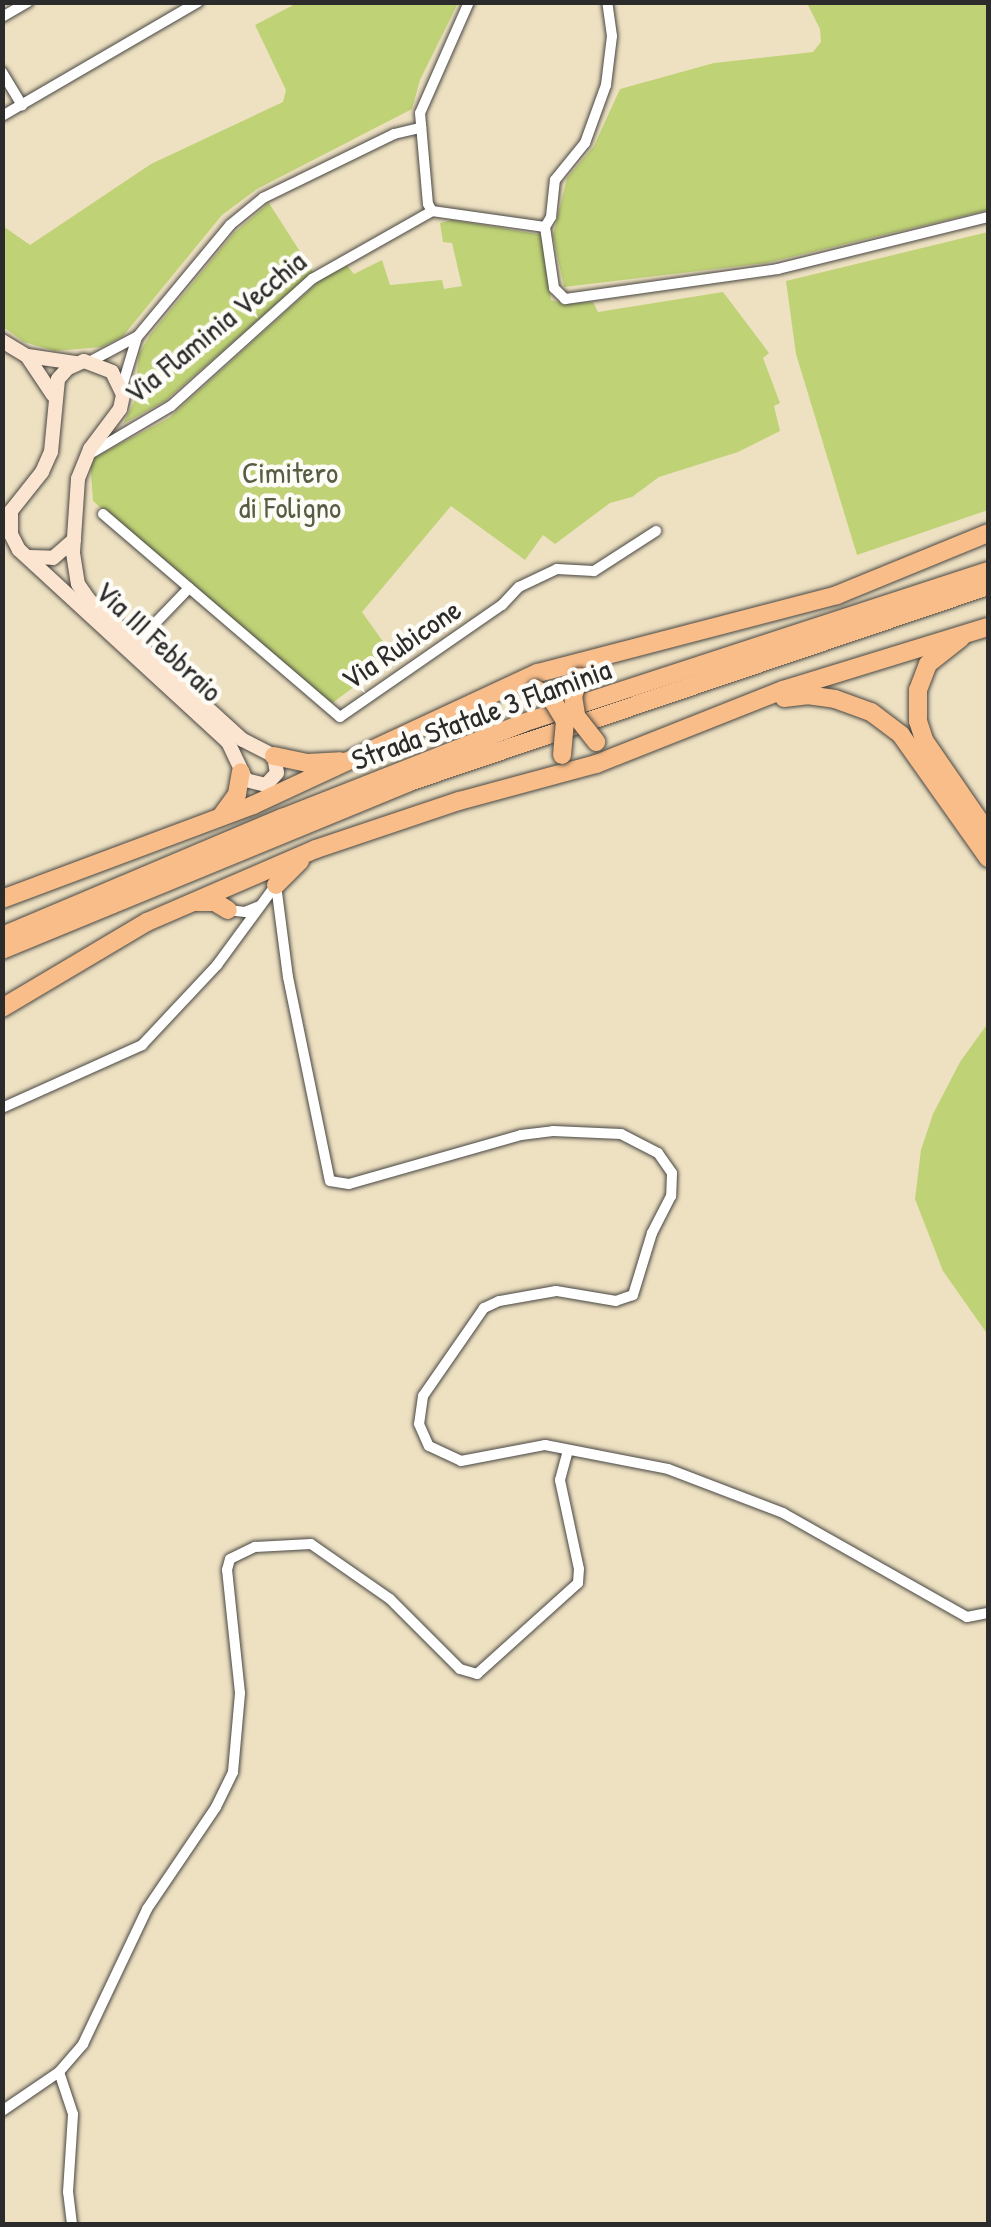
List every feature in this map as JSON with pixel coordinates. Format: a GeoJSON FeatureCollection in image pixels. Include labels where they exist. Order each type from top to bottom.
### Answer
{"type":"FeatureCollection","features":[{"type":"Feature","properties":{"kind":"highway"},"geometry":{"type":"LineString","coordinates":[[2,899],[216,820],[515,682],[600,655],[837,595],[988,534]]}},
{"type":"Feature","properties":{"kind":"highway","name":"Strada Statale 3 Flaminia"},"geometry":{"type":"LineString","coordinates":[[2,936],[282,818],[524,723],[988,571]]}},
{"type":"Feature","properties":{"kind":"highway","name":"Strada Statale 3 Flaminia"},"geometry":{"type":"LineString","coordinates":[[2,950],[409,782],[988,586]]}},
{"type":"Feature","properties":{"kind":"highway"},"geometry":{"type":"LineString","coordinates":[[2,1004],[176,907],[316,849],[596,764],[877,658],[982,629]]}},
{"type":"Feature","properties":{"kind":"highway"},"geometry":{"type":"LineString","coordinates":[[982,629],[928,664],[916,706],[924,740],[988,833]]}},
{"type":"Feature","properties":{"kind":"highway"},"geometry":{"type":"LineString","coordinates":[[600,655],[580,677],[574,709],[581,726],[596,742],[622,748],[639,745]]}},
{"type":"Feature","properties":{"kind":"highway"},"geometry":{"type":"LineString","coordinates":[[515,682],[536,689],[553,701],[565,722],[562,756],[546,777]]}},
{"type":"Feature","properties":{"kind":"highway"},"geometry":{"type":"LineString","coordinates":[[759,702],[807,695],[835,699],[871,712],[901,734],[923,760],[988,858]]}},
{"type":"Feature","properties":{"kind":"highway"},"geometry":{"type":"LineString","coordinates":[[274,756],[321,764],[364,754]]}},
{"type":"Feature","properties":{"kind":"highway"},"geometry":{"type":"LineString","coordinates":[[216,820],[234,800],[241,772]]}},
{"type":"Feature","properties":{"kind":"highway"},"geometry":{"type":"LineString","coordinates":[[276,885],[316,849]]}},
{"type":"Feature","properties":{"kind":"highway"},"geometry":{"type":"LineString","coordinates":[[176,907],[211,901],[228,910]]}},
{"type":"Feature","properties":{"kind":"main road"},"geometry":{"type":"LineString","coordinates":[[2,340],[27,356],[53,394],[51,452],[36,481],[9,508],[9,525],[24,553],[52,558],[74,540]]}},
{"type":"Feature","properties":{"kind":"main road"},"geometry":{"type":"LineString","coordinates":[[27,356],[83,362]]}},
{"type":"Feature","properties":{"kind":"main road","name":"Via Flaminia Vecchia"},"geometry":{"type":"LineString","coordinates":[[53,394],[62,373],[83,362],[107,368],[122,387],[120,409],[86,456],[76,488],[73,565],[82,592],[243,740],[274,756]]}},
{"type":"Feature","properties":{"kind":"main road","name":"Via III Febbraio"},"geometry":{"type":"LineString","coordinates":[[24,553],[228,742],[241,772]]}},
{"type":"Feature","properties":{"kind":"main road"},"geometry":{"type":"LineString","coordinates":[[241,772],[252,785],[266,785],[277,772],[274,756]]}},
{"type":"Feature","properties":{"kind":"street"},"geometry":{"type":"LineString","coordinates":[[2,17],[28,2]]}},
{"type":"Feature","properties":{"kind":"street"},"geometry":{"type":"LineString","coordinates":[[2,116],[198,2]]}},
{"type":"Feature","properties":{"kind":"street"},"geometry":{"type":"LineString","coordinates":[[469,2],[420,113],[428,204],[432,211],[545,227]]}},
{"type":"Feature","properties":{"kind":"street"},"geometry":{"type":"LineString","coordinates":[[607,2],[612,36],[606,85],[585,143],[565,162],[555,180],[551,217],[545,227],[554,288],[565,299],[778,268],[988,218]]}},
{"type":"Feature","properties":{"kind":"street"},"geometry":{"type":"LineString","coordinates":[[2,72],[22,105]]}},
{"type":"Feature","properties":{"kind":"street","name":"Via Flaminia Vecchia"},"geometry":{"type":"LineString","coordinates":[[122,387],[138,336],[230,225],[262,198],[394,134],[420,113]]}},
{"type":"Feature","properties":{"kind":"street","name":"Via Flaminia Vecchia"},"geometry":{"type":"LineString","coordinates":[[394,134],[421,128]]}},
{"type":"Feature","properties":{"kind":"street","name":"Via Flaminia Vecchia"},"geometry":{"type":"LineString","coordinates":[[86,456],[171,406],[312,279],[432,211]]}},
{"type":"Feature","properties":{"kind":"street","name":"Via Flaminia Vecchia"},"geometry":{"type":"LineString","coordinates":[[83,362],[138,336]]}},
{"type":"Feature","properties":{"kind":"street","name":"Via Rubicone"},"geometry":{"type":"LineString","coordinates":[[103,514],[340,717],[502,606],[518,588],[557,568],[594,571],[656,531]]}},
{"type":"Feature","properties":{"kind":"street"},"geometry":{"type":"LineString","coordinates":[[2,546],[24,553]]}},
{"type":"Feature","properties":{"kind":"street"},"geometry":{"type":"LineString","coordinates":[[138,642],[188,588]]}},
{"type":"Feature","properties":{"kind":"street"},"geometry":{"type":"LineString","coordinates":[[2,1108],[142,1044],[232,946],[276,885]]}},
{"type":"Feature","properties":{"kind":"street"},"geometry":{"type":"LineString","coordinates":[[276,885],[288,977],[330,1181],[348,1184],[520,1135],[553,1132],[621,1134],[638,1140],[666,1162],[672,1173],[671,1196],[652,1232],[633,1295],[616,1301],[556,1291],[499,1301],[473,1319],[422,1396],[422,1432],[430,1446],[450,1459],[480,1461],[539,1446],[567,1453],[602,1453],[685,1476],[784,1514],[967,1617],[988,1613]]}},
{"type":"Feature","properties":{"kind":"street"},"geometry":{"type":"LineString","coordinates":[[228,910],[240,913],[261,905]]}},
{"type":"Feature","properties":{"kind":"street"},"geometry":{"type":"LineString","coordinates":[[228,910],[235,930],[232,946]]}},
{"type":"Feature","properties":{"kind":"street"},"geometry":{"type":"LineString","coordinates":[[2,2111],[59,2072],[83,2044],[147,1910],[216,1807],[233,1772],[240,1693],[227,1570],[231,1557],[255,1547],[311,1544],[390,1599],[460,1669],[477,1674],[578,1583],[579,1569],[560,1480],[567,1453]]}},
{"type":"Feature","properties":{"kind":"street"},"geometry":{"type":"LineString","coordinates":[[59,2072],[73,2114],[68,2192],[72,2224]]}},
{"type":"Feature","properties":{"kind":"green space"},"geometry":{"type":"Polygon","coordinates":[[[299,2],[458,3],[420,80],[412,109],[257,189],[222,215],[123,336],[102,347],[55,351],[24,342],[3,327],[3,226],[30,245],[151,164],[283,102],[286,90],[255,25],[299,2]]]}},
{"type":"Feature","properties":{"kind":"green space"},"geometry":{"type":"Polygon","coordinates":[[[807,3],[988,3],[988,210],[766,263],[564,287],[553,235],[567,178],[594,146],[620,89],[714,63],[813,52],[821,42],[820,29],[807,3]]]}},
{"type":"Feature","properties":{"kind":"green space"},"geometry":{"type":"Polygon","coordinates":[[[269,203],[313,272],[165,401],[123,424],[134,402],[139,354],[150,335],[234,233],[269,203]]]}},
{"type":"Feature","properties":{"kind":"green space","name":"Cimitero di Foligno"},"geometry":{"type":"Polygon","coordinates":[[[452,220],[543,235],[551,300],[565,304],[593,302],[598,312],[723,292],[769,353],[763,358],[780,403],[774,406],[780,431],[738,452],[659,477],[632,497],[610,503],[555,544],[543,535],[525,560],[451,506],[362,612],[394,657],[331,704],[93,501],[90,460],[169,418],[326,275],[345,263],[354,274],[382,260],[390,285],[442,280],[444,289],[462,286],[452,243],[443,242],[440,223],[452,220]]]}},
{"type":"Feature","properties":{"kind":"green space"},"geometry":{"type":"Polygon","coordinates":[[[988,232],[988,510],[857,555],[796,354],[786,281],[988,232]]]}},
{"type":"Feature","properties":{"kind":"green space"},"geometry":{"type":"Polygon","coordinates":[[[988,1023],[988,1335],[943,1271],[915,1199],[921,1150],[933,1114],[960,1062],[988,1023]]]}}]}
